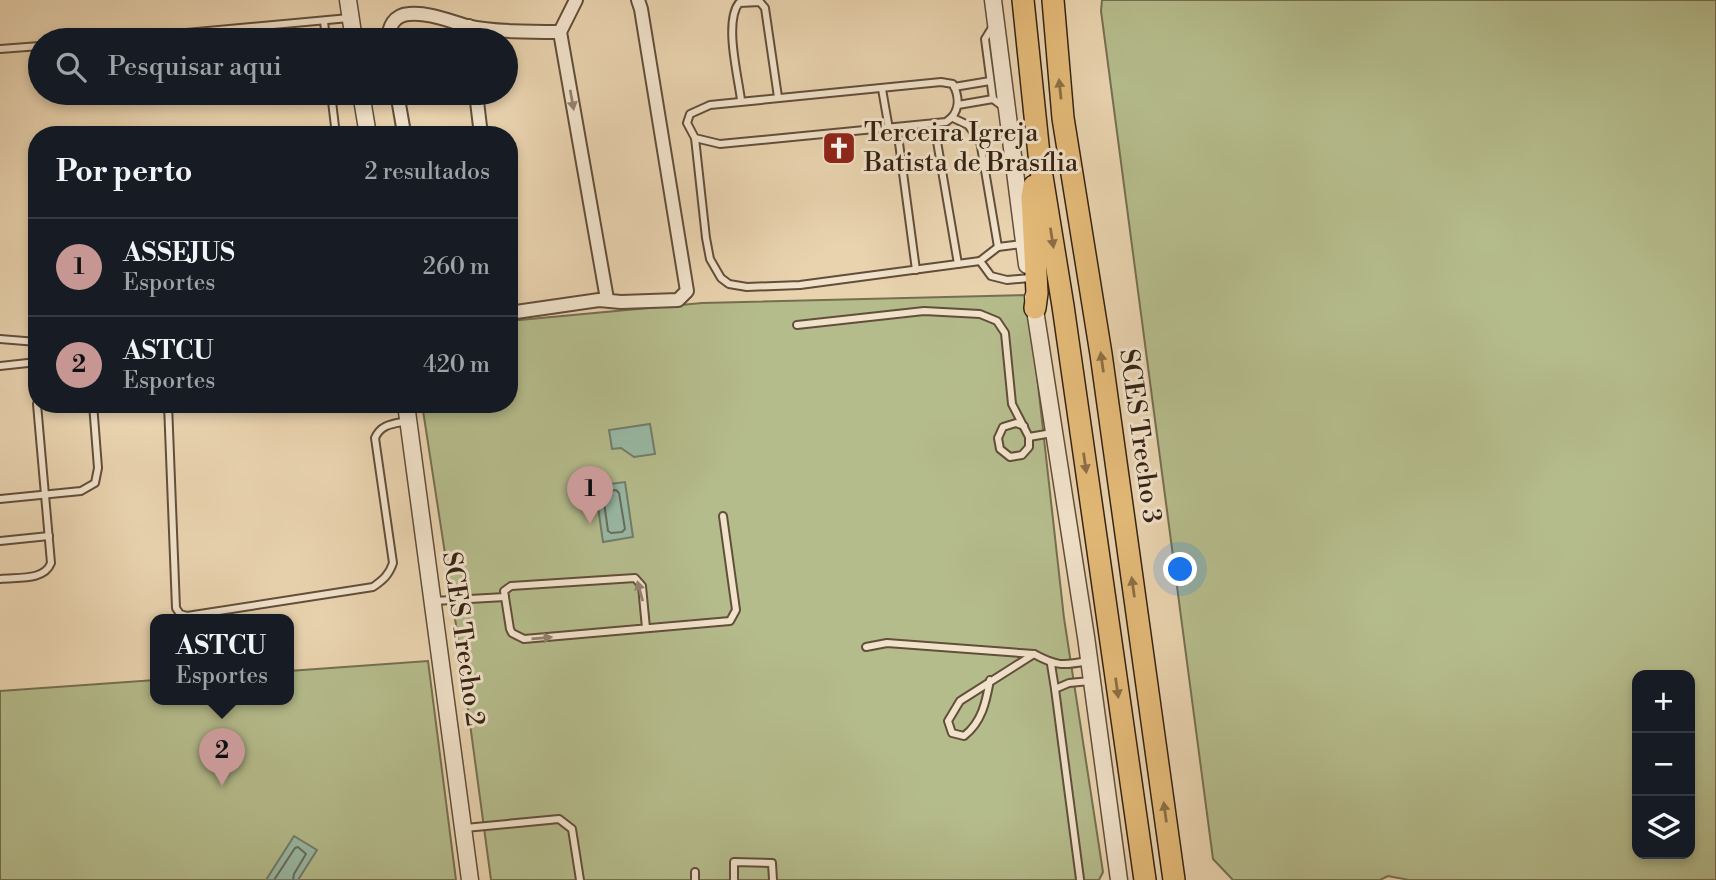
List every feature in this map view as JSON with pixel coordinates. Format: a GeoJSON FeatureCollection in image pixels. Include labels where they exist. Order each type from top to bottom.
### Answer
{"type":"FeatureCollection","features":[{"type":"Feature","properties":{"kind":"highway"},"geometry":{"type":"LineString","coordinates":[[1023,0],[1040,164],[1063,306],[1145,880]]}},
{"type":"Feature","properties":{"kind":"highway","name":"SCES Trecho 3"},"geometry":{"type":"LineString","coordinates":[[1053,0],[1063,118],[1101,354],[1174,880]]}},
{"type":"Feature","properties":{"kind":"highway"},"geometry":{"type":"LineString","coordinates":[[1035,308],[1037,293],[1032,197],[1040,164]]}},
{"type":"Feature","properties":{"kind":"street"},"geometry":{"type":"LineString","coordinates":[[348,0],[352,28]]}},
{"type":"Feature","properties":{"kind":"street"},"geometry":{"type":"LineString","coordinates":[[576,0],[560,32],[607,299]]}},
{"type":"Feature","properties":{"kind":"street"},"geometry":{"type":"LineString","coordinates":[[518,312],[607,299],[621,302],[678,300],[687,290],[638,0]]}},
{"type":"Feature","properties":{"kind":"street"},"geometry":{"type":"LineString","coordinates":[[993,0],[1024,244],[1092,680],[1119,880]]}},
{"type":"Feature","properties":{"kind":"street"},"geometry":{"type":"LineString","coordinates":[[390,28],[397,17],[408,13],[470,26],[500,28]]}},
{"type":"Feature","properties":{"kind":"street"},"geometry":{"type":"LineString","coordinates":[[518,29],[560,32]]}},
{"type":"Feature","properties":{"kind":"street"},"geometry":{"type":"LineString","coordinates":[[363,105],[366,126]]}},
{"type":"Feature","properties":{"kind":"street"},"geometry":{"type":"LineString","coordinates":[[399,105],[403,126]]}},
{"type":"Feature","properties":{"kind":"street"},"geometry":{"type":"LineString","coordinates":[[477,105],[480,126]]}},
{"type":"Feature","properties":{"kind":"street","name":"SCES Trecho 2"},"geometry":{"type":"LineString","coordinates":[[407,413],[470,880]]}},
{"type":"Feature","properties":{"kind":"lane"},"geometry":{"type":"LineString","coordinates":[[741,100],[732,33],[734,10],[739,3],[753,1],[760,2],[765,8],[778,97]]}},
{"type":"Feature","properties":{"kind":"lane"},"geometry":{"type":"LineString","coordinates":[[245,28],[350,18]]}},
{"type":"Feature","properties":{"kind":"lane"},"geometry":{"type":"LineString","coordinates":[[324,21],[325,28]]}},
{"type":"Feature","properties":{"kind":"lane"},"geometry":{"type":"LineString","coordinates":[[996,21],[985,39],[993,99],[1006,110]]}},
{"type":"Feature","properties":{"kind":"lane"},"geometry":{"type":"LineString","coordinates":[[0,49],[28,47]]}},
{"type":"Feature","properties":{"kind":"lane"},"geometry":{"type":"LineString","coordinates":[[990,81],[954,87],[941,82],[741,100],[710,105],[690,114],[687,123],[695,138],[710,259],[715,271],[729,284],[747,287],[800,285],[980,261],[998,247],[1024,244]]}},
{"type":"Feature","properties":{"kind":"lane"},"geometry":{"type":"LineString","coordinates":[[695,138],[720,144],[946,122],[953,118],[958,105],[954,87]]}},
{"type":"Feature","properties":{"kind":"lane"},"geometry":{"type":"LineString","coordinates":[[882,89],[893,128],[916,270]]}},
{"type":"Feature","properties":{"kind":"lane"},"geometry":{"type":"LineString","coordinates":[[958,105],[993,99]]}},
{"type":"Feature","properties":{"kind":"lane"},"geometry":{"type":"LineString","coordinates":[[332,105],[335,126]]}},
{"type":"Feature","properties":{"kind":"lane"},"geometry":{"type":"LineString","coordinates":[[953,118],[968,125],[981,141],[998,247]]}},
{"type":"Feature","properties":{"kind":"lane"},"geometry":{"type":"LineString","coordinates":[[934,124],[958,264]]}},
{"type":"Feature","properties":{"kind":"lane"},"geometry":{"type":"LineString","coordinates":[[980,261],[991,276],[1007,280],[1030,278]]}},
{"type":"Feature","properties":{"kind":"lane"},"geometry":{"type":"LineString","coordinates":[[797,325],[924,311],[980,314],[997,321],[1005,333],[1012,404],[1024,426],[1029,437],[1029,447],[1022,455],[1010,457],[1000,449],[998,438],[1003,427],[1016,424],[1024,426]]}},
{"type":"Feature","properties":{"kind":"lane"},"geometry":{"type":"LineString","coordinates":[[0,340],[28,342]]}},
{"type":"Feature","properties":{"kind":"lane"},"geometry":{"type":"LineString","coordinates":[[0,366],[28,363]]}},
{"type":"Feature","properties":{"kind":"lane"},"geometry":{"type":"LineString","coordinates":[[0,579],[42,575],[51,563],[38,413]]}},
{"type":"Feature","properties":{"kind":"lane"},"geometry":{"type":"LineString","coordinates":[[0,499],[81,491],[95,483],[97,468],[94,413]]}},
{"type":"Feature","properties":{"kind":"lane"},"geometry":{"type":"LineString","coordinates":[[168,413],[176,608],[180,614]]}},
{"type":"Feature","properties":{"kind":"lane"},"geometry":{"type":"LineString","coordinates":[[200,614],[373,587],[383,580],[390,573],[393,563],[375,438],[383,426],[405,413]]}},
{"type":"Feature","properties":{"kind":"lane"},"geometry":{"type":"LineString","coordinates":[[1029,437],[1054,433]]}},
{"type":"Feature","properties":{"kind":"lane"},"geometry":{"type":"LineString","coordinates":[[646,628],[642,586],[635,578],[511,586],[504,591],[510,629],[524,639],[730,621],[736,610],[723,516]]}},
{"type":"Feature","properties":{"kind":"lane"},"geometry":{"type":"LineString","coordinates":[[0,541],[50,536]]}},
{"type":"Feature","properties":{"kind":"lane"},"geometry":{"type":"LineString","coordinates":[[432,601],[505,597]]}},
{"type":"Feature","properties":{"kind":"lane"},"geometry":{"type":"LineString","coordinates":[[866,647],[887,643],[1034,654],[1051,664],[1065,666],[1089,661]]}},
{"type":"Feature","properties":{"kind":"lane"},"geometry":{"type":"LineString","coordinates":[[990,680],[986,702],[976,727],[964,736],[952,733],[948,722],[961,701],[990,680],[1034,654]]}},
{"type":"Feature","properties":{"kind":"lane"},"geometry":{"type":"LineString","coordinates":[[1051,664],[1080,878]]}},
{"type":"Feature","properties":{"kind":"lane"},"geometry":{"type":"LineString","coordinates":[[1055,689],[1069,683],[1092,680]]}},
{"type":"Feature","properties":{"kind":"lane"},"geometry":{"type":"LineString","coordinates":[[464,828],[559,819],[572,830],[580,880]]}},
{"type":"Feature","properties":{"kind":"lane"},"geometry":{"type":"LineString","coordinates":[[734,880],[734,862],[772,863],[773,880]]}},
{"type":"Feature","properties":{"kind":"lane"},"geometry":{"type":"LineString","coordinates":[[695,872],[695,880]]}},
{"type":"Feature","properties":{"kind":"shaded area"},"geometry":{"type":"Polygon","coordinates":[[[1102,0],[1716,0],[1716,880],[1409,880],[1388,876],[1380,880],[1233,880],[1213,859],[1101,11],[1102,0]]]}},
{"type":"Feature","properties":{"kind":"shaded area"},"geometry":{"type":"Polygon","coordinates":[[[1028,295],[1064,618],[1103,872],[1099,880],[491,880],[462,664],[423,413],[518,413],[518,320],[702,303],[1028,295]]]}},
{"type":"Feature","properties":{"kind":"shaded area"},"geometry":{"type":"Polygon","coordinates":[[[428,661],[456,880],[0,880],[0,691],[150,680],[150,705],[294,705],[294,671],[428,661]]]}},
{"type":"Feature","properties":{"kind":"water"},"geometry":{"type":"Polygon","coordinates":[[[650,424],[655,454],[634,457],[621,448],[612,449],[609,430],[650,424]]]}},
{"type":"Feature","properties":{"kind":"water"},"geometry":{"type":"Polygon","coordinates":[[[625,482],[633,537],[603,542],[595,486],[625,482]]]}},
{"type":"Feature","properties":{"kind":"water"},"geometry":{"type":"Polygon","coordinates":[[[294,836],[317,850],[298,880],[266,880],[294,836]]]}},
{"type":"Feature","properties":{"kind":"place","name":"Terceira Igreja Batista de Brasília"},"geometry":{"type":"Point","coordinates":[839,148]}},
{"type":"Feature","properties":{"kind":"place","name":"ASSEJUS"},"geometry":{"type":"Point","coordinates":[590,524]}},
{"type":"Feature","properties":{"kind":"place","name":"ASTCU"},"geometry":{"type":"Point","coordinates":[222,786]}}]}
